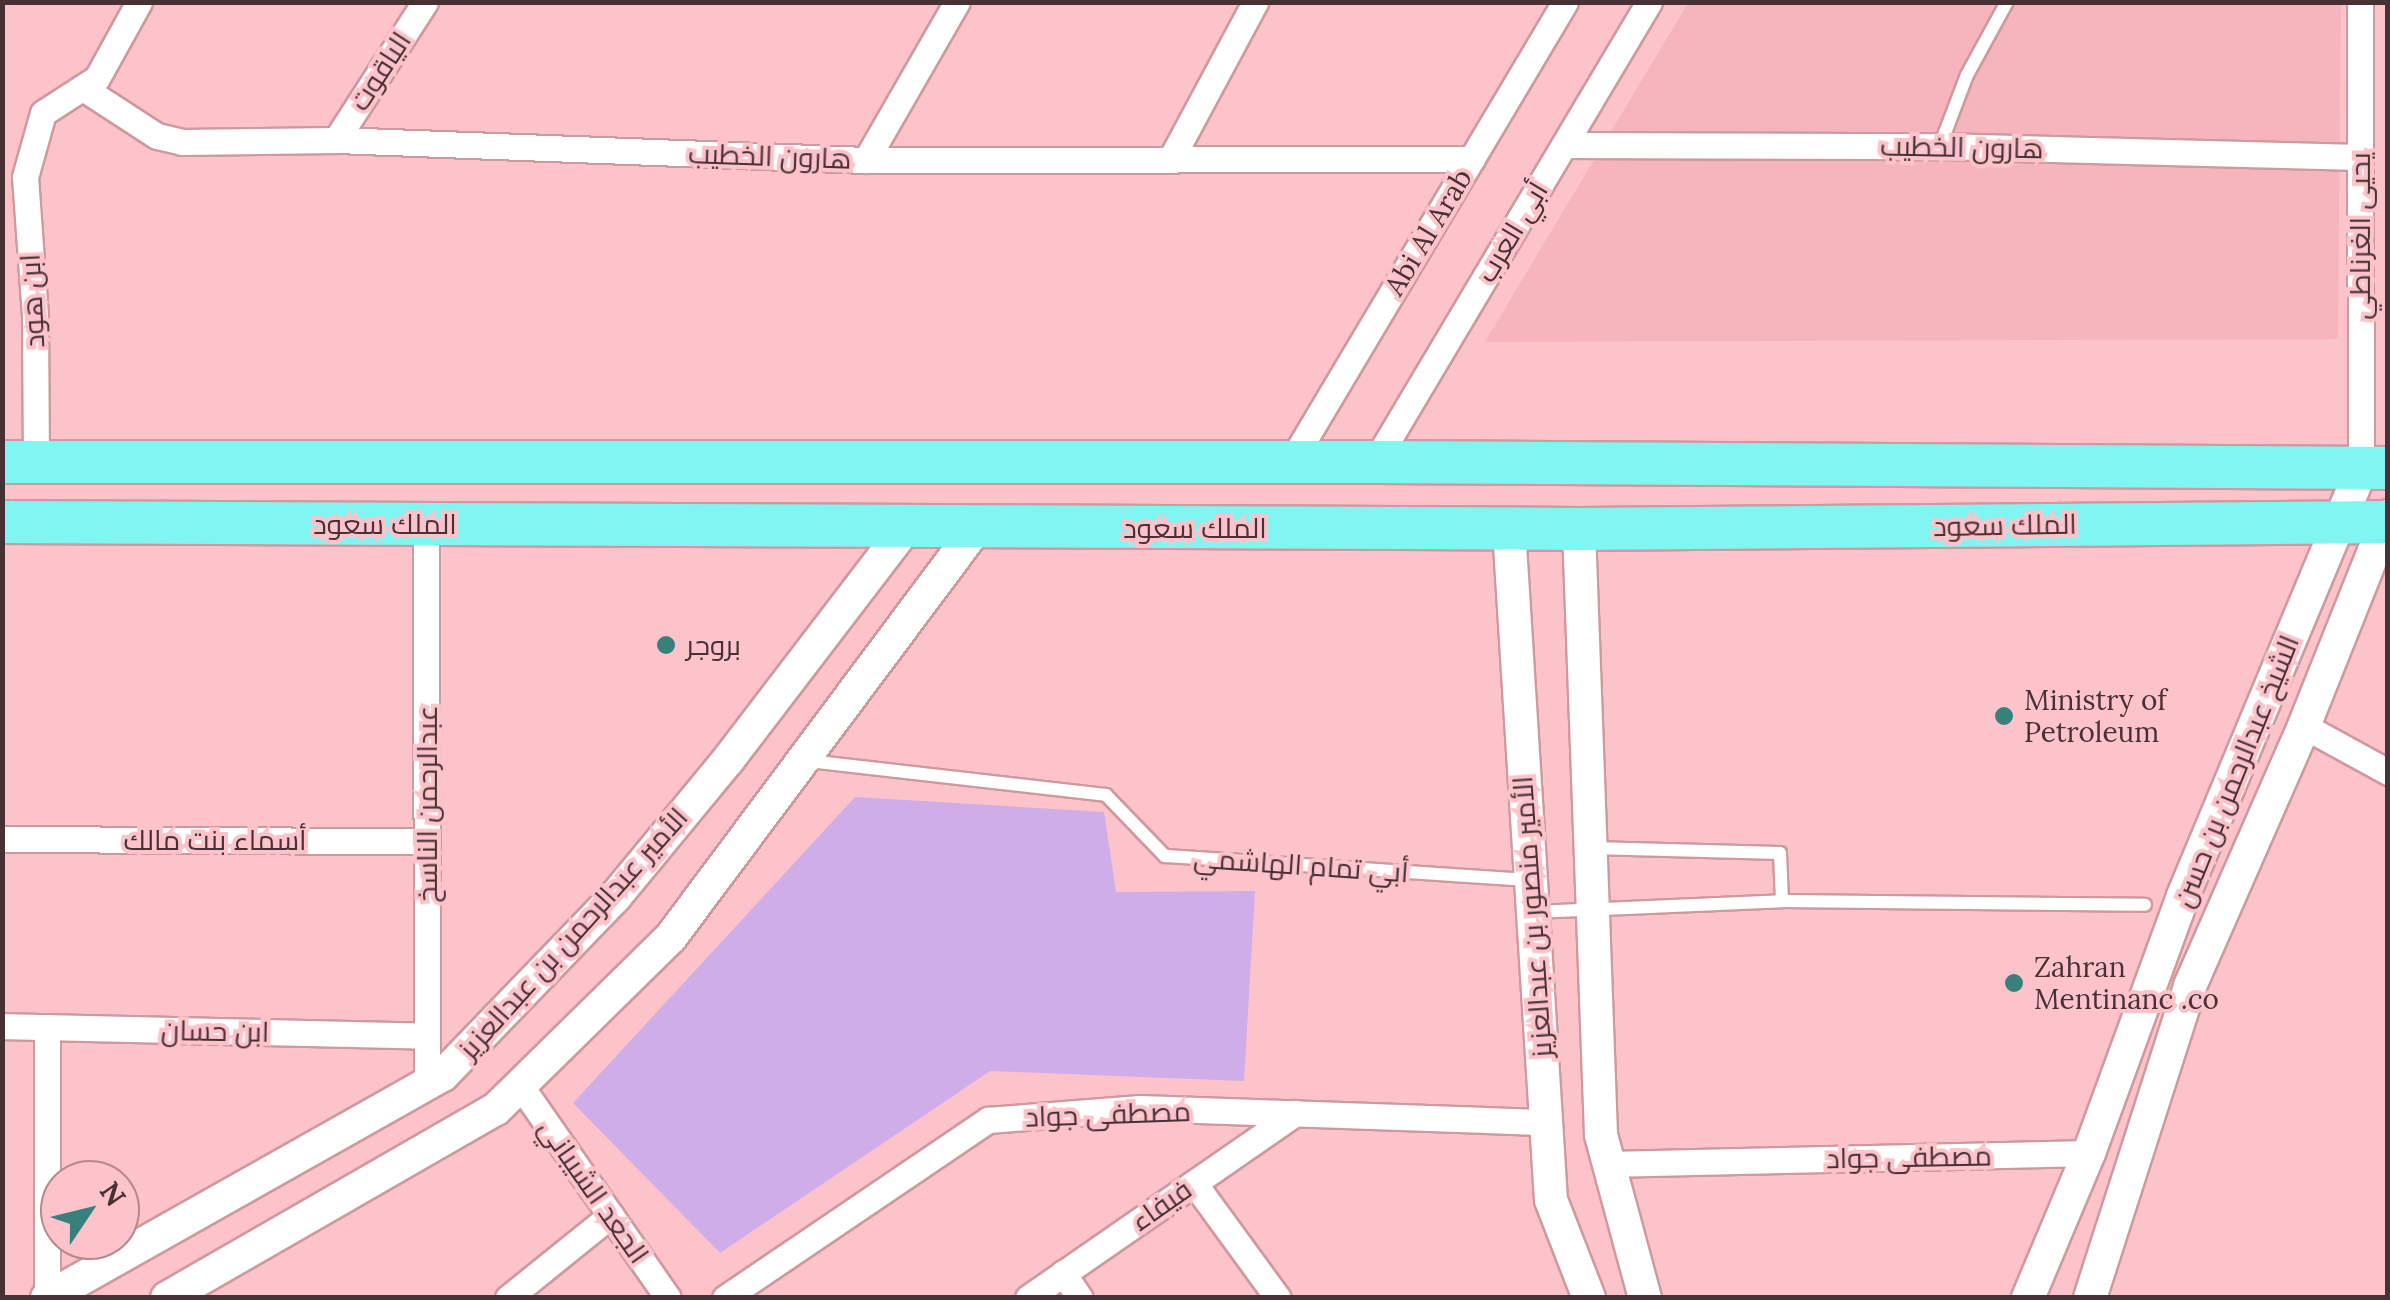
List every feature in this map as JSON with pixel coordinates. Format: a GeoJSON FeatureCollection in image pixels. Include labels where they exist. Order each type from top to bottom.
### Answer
{"type":"FeatureCollection","features":[{"type":"Feature","properties":{"kind":"main road","name":"الملك سعود"},"geometry":{"type":"LineString","coordinates":[[19,462],[1375,462],[2374,469]]}},
{"type":"Feature","properties":{"kind":"main road","name":"الملك سعود"},"geometry":{"type":"LineString","coordinates":[[2,522],[1579,529],[2387,520]]}},
{"type":"Feature","properties":{"kind":"street","name":"ابن هود"},"geometry":{"type":"LineString","coordinates":[[19,462],[34,316],[24,176],[43,113],[96,78],[139,2]]}},
{"type":"Feature","properties":{"kind":"street","name":"الياقوت"},"geometry":{"type":"LineString","coordinates":[[336,140],[425,2]]}},
{"type":"Feature","properties":{"kind":"street"},"geometry":{"type":"LineString","coordinates":[[866,160],[957,2]]}},
{"type":"Feature","properties":{"kind":"street"},"geometry":{"type":"LineString","coordinates":[[1172,157],[1255,2]]}},
{"type":"Feature","properties":{"kind":"street","name":"Abi Al Arab"},"geometry":{"type":"LineString","coordinates":[[1291,462],[1565,2]]}},
{"type":"Feature","properties":{"kind":"street","name":"أبي العرب"},"geometry":{"type":"LineString","coordinates":[[1375,462],[1649,2]]}},
{"type":"Feature","properties":{"kind":"street","name":"يحيى الغرناطي"},"geometry":{"type":"LineString","coordinates":[[2360,2],[2360,157],[2374,469]]}},
{"type":"Feature","properties":{"kind":"street","name":"هارون الخطيب"},"geometry":{"type":"LineString","coordinates":[[83,88],[158,136],[182,142],[336,140],[866,160],[1472,159]]}},
{"type":"Feature","properties":{"kind":"street","name":"هارون الخطيب"},"geometry":{"type":"LineString","coordinates":[[1564,145],[1940,146],[2360,157]]}},
{"type":"Feature","properties":{"kind":"street","name":"الشيخ عبدالرحمن بن حسن"},"geometry":{"type":"LineString","coordinates":[[2028,1298],[2089,1153],[2183,896],[2339,522],[2374,469]]}},
{"type":"Feature","properties":{"kind":"street","name":"الشيخ عبدالرحمن بن حسن"},"geometry":{"type":"LineString","coordinates":[[2090,1298],[2190,986],[2304,726],[2387,520]]}},
{"type":"Feature","properties":{"kind":"street","name":"عبدالرحمن الناسخ"},"geometry":{"type":"LineString","coordinates":[[426,524],[427,1084]]}},
{"type":"Feature","properties":{"kind":"street","name":"الأمير عبدالرحمن بن عبدالعزيز"},"geometry":{"type":"LineString","coordinates":[[47,1298],[443,1075],[614,897],[906,526]]}},
{"type":"Feature","properties":{"kind":"street"},"geometry":{"type":"LineString","coordinates":[[166,1298],[496,1109],[670,936],[976,527]]}},
{"type":"Feature","properties":{"kind":"street","name":"الأمير منصور بن عبدالعزيز"},"geometry":{"type":"LineString","coordinates":[[1509,529],[1551,1200],[1582,1295]]}},
{"type":"Feature","properties":{"kind":"street","name":"الأمير منصور بن عبدالعزيز"},"geometry":{"type":"LineString","coordinates":[[1579,529],[1601,1136],[1644,1298]]}},
{"type":"Feature","properties":{"kind":"street"},"geometry":{"type":"LineString","coordinates":[[840,613],[854,606],[878,612],[886,620],[886,643]]}},
{"type":"Feature","properties":{"kind":"street"},"geometry":{"type":"LineString","coordinates":[[2304,726],[2388,772]]}},
{"type":"Feature","properties":{"kind":"street","name":"أسماء بنت مالك"},"geometry":{"type":"LineString","coordinates":[[2,838],[427,842]]}},
{"type":"Feature","properties":{"kind":"street","name":"ابن حسان"},"geometry":{"type":"LineString","coordinates":[[2,1026],[427,1036]]}},
{"type":"Feature","properties":{"kind":"street"},"geometry":{"type":"LineString","coordinates":[[47,1026],[47,1298]]}},
{"type":"Feature","properties":{"kind":"street","name":"الجعد الشيباني"},"geometry":{"type":"LineString","coordinates":[[520,1085],[668,1298]]}},
{"type":"Feature","properties":{"kind":"street","name":"مصطفى جواد"},"geometry":{"type":"LineString","coordinates":[[725,1298],[988,1120],[1140,1108],[1546,1122]]}},
{"type":"Feature","properties":{"kind":"street","name":"فيفاء"},"geometry":{"type":"LineString","coordinates":[[1028,1298],[1295,1113]]}},
{"type":"Feature","properties":{"kind":"street","name":"مصطفى جواد"},"geometry":{"type":"LineString","coordinates":[[1609,1164],[2089,1153]]}},
{"type":"Feature","properties":{"kind":"street"},"geometry":{"type":"LineString","coordinates":[[1194,1183],[1278,1298]]}},
{"type":"Feature","properties":{"kind":"street"},"geometry":{"type":"LineString","coordinates":[[223,1199],[250,1248]]}},
{"type":"Feature","properties":{"kind":"street"},"geometry":{"type":"LineString","coordinates":[[508,1298],[611,1215]]}},
{"type":"Feature","properties":{"kind":"street"},"geometry":{"type":"LineString","coordinates":[[1063,1273],[1080,1298]]}},
{"type":"Feature","properties":{"kind":"lane"},"geometry":{"type":"LineString","coordinates":[[1940,146],[1967,75],[2008,2]]}},
{"type":"Feature","properties":{"kind":"lane","name":"أبي تمام الهاشمي"},"geometry":{"type":"LineString","coordinates":[[800,760],[1106,795],[1165,856],[1530,896],[1593,911],[1782,901],[2144,905]]}},
{"type":"Feature","properties":{"kind":"lane"},"geometry":{"type":"LineString","coordinates":[[1590,848],[1780,853],[1782,901]]}},
{"type":"Feature","properties":{"kind":"shaded area"},"geometry":{"type":"Polygon","coordinates":[[[1688,3],[2341,3],[2338,339],[1485,342],[1688,3]]]}},
{"type":"Feature","properties":{"kind":"shaded area"},"geometry":{"type":"Polygon","coordinates":[[[855,797],[1104,812],[1116,892],[1255,891],[1244,1081],[990,1071],[720,1253],[573,1103],[855,797]]]}},
{"type":"Feature","properties":{"kind":"place","name":"بروجر"},"geometry":{"type":"Point","coordinates":[666,645]}},
{"type":"Feature","properties":{"kind":"place","name":"Ministry of Petroleum"},"geometry":{"type":"Point","coordinates":[2004,716]}},
{"type":"Feature","properties":{"kind":"place","name":"Zahran Mentinanc .co"},"geometry":{"type":"Point","coordinates":[2014,983]}}]}
